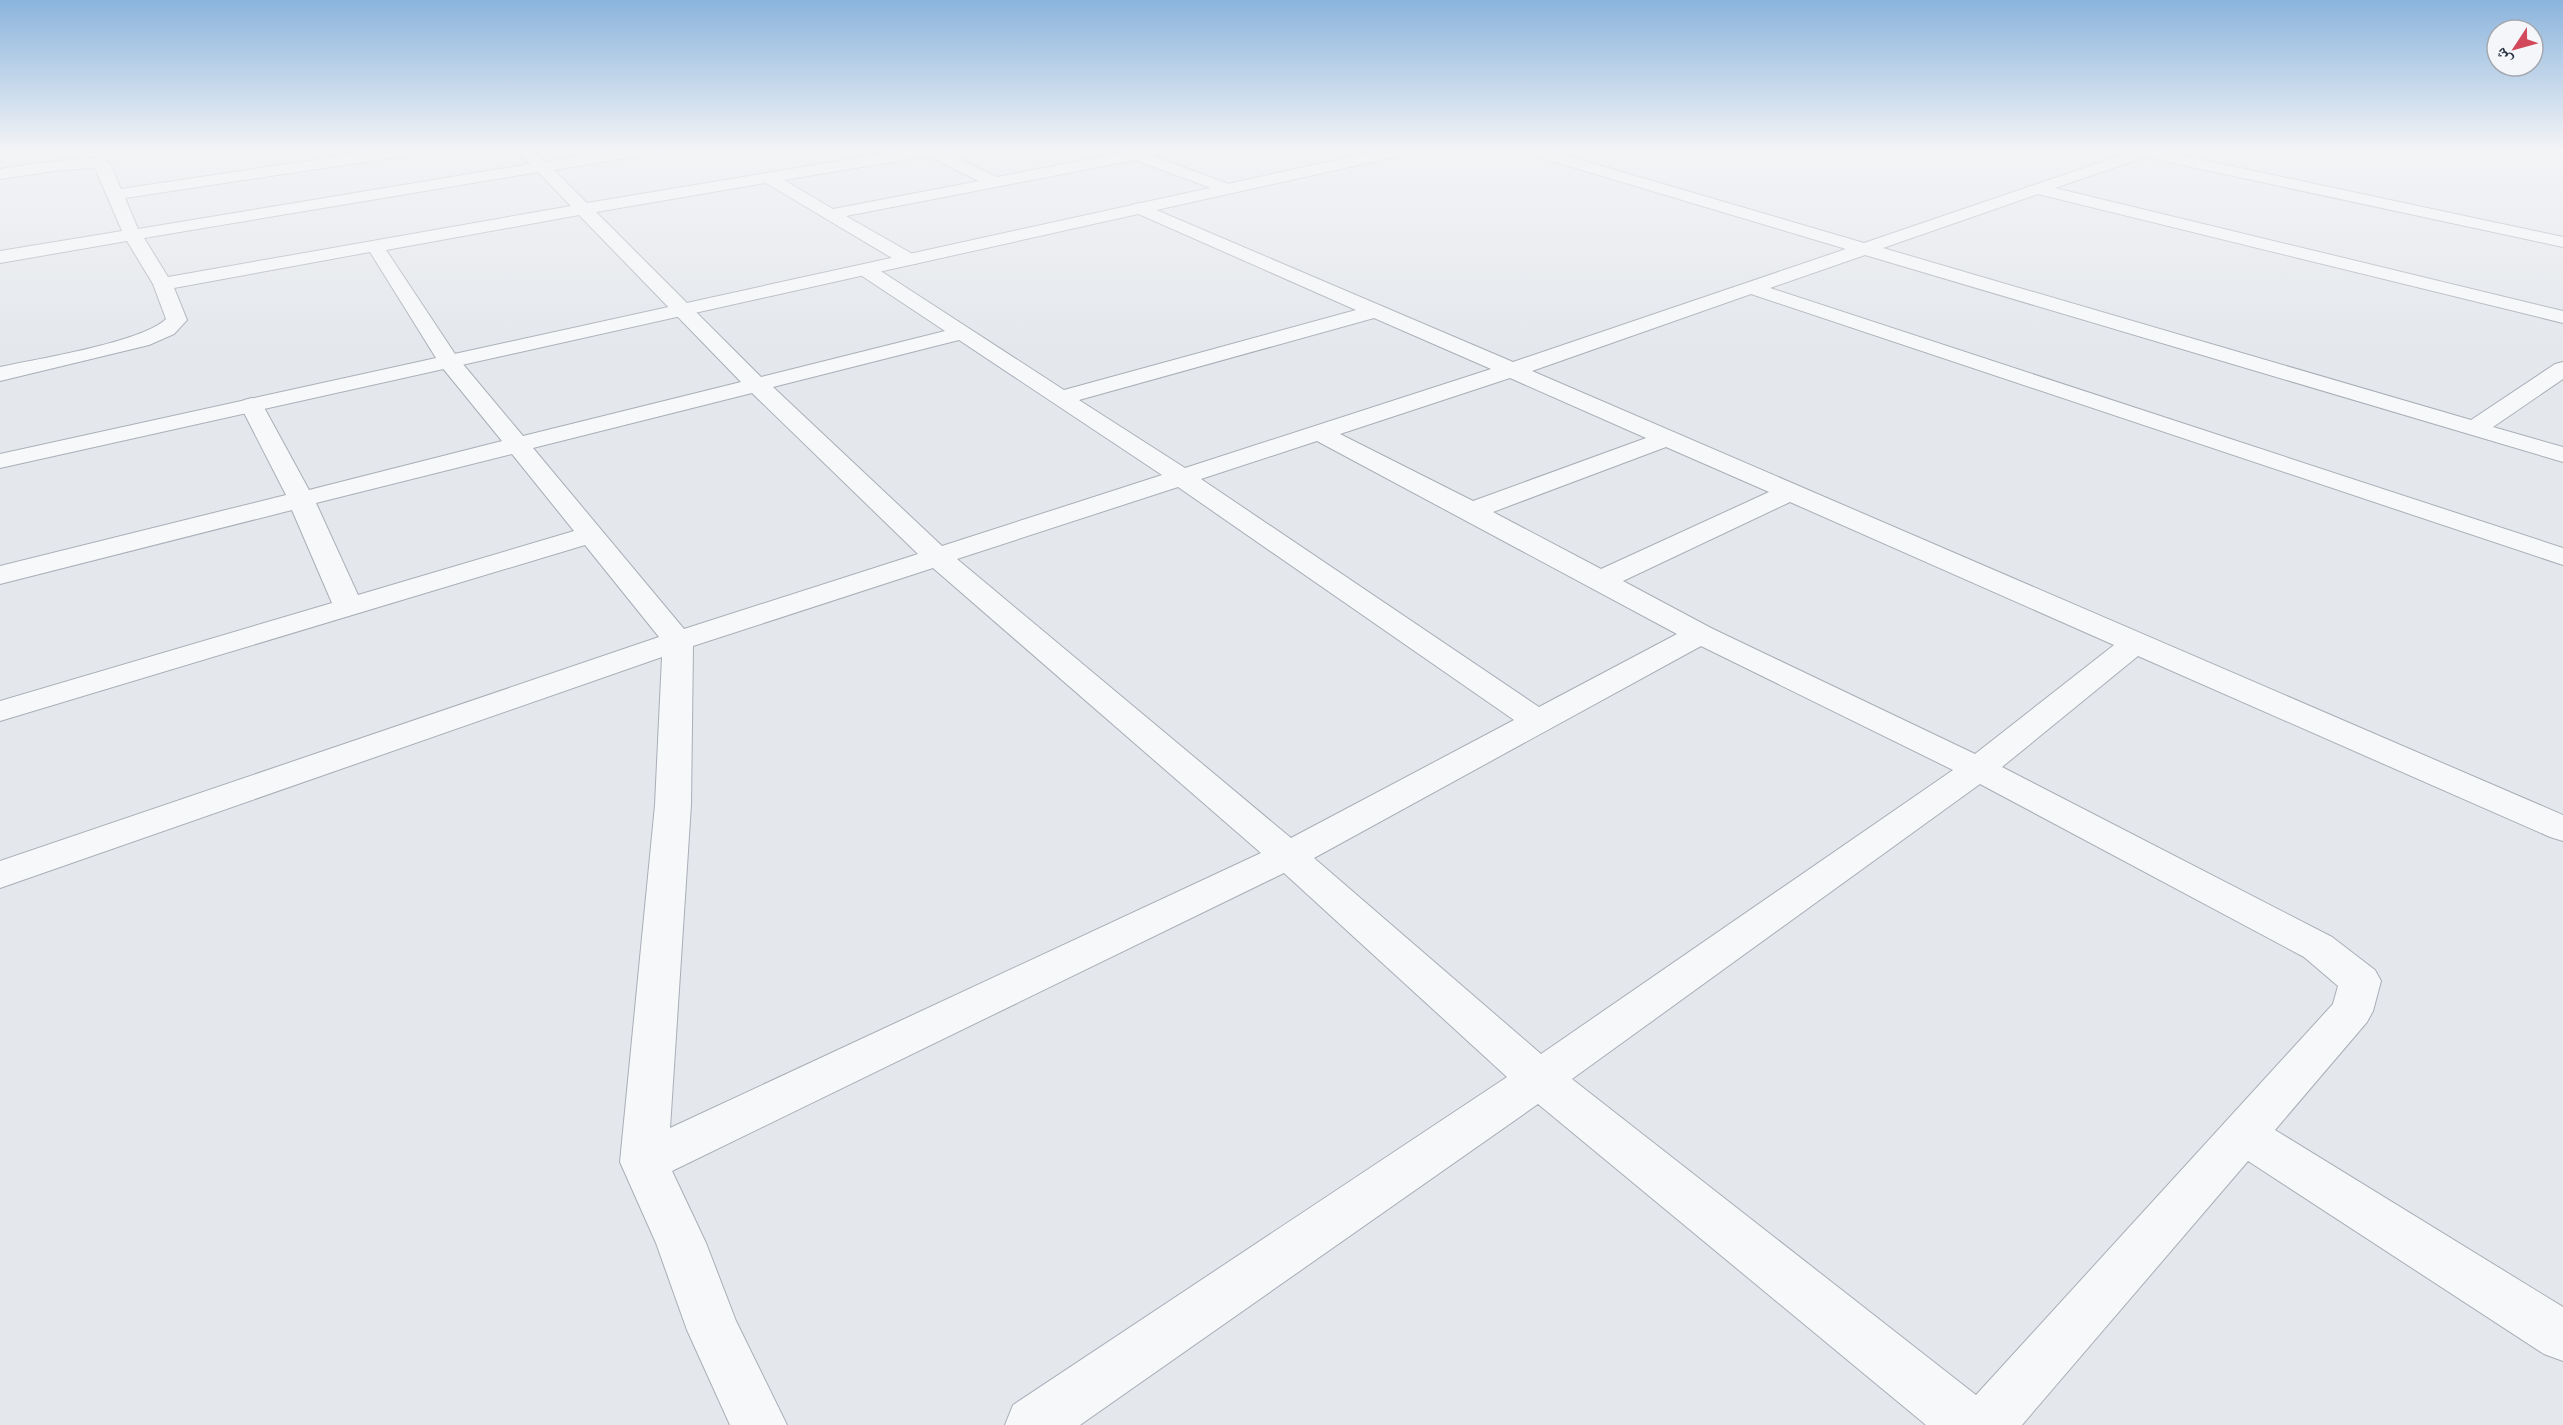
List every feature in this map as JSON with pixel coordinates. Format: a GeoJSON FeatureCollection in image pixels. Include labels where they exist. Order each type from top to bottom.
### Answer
{"type":"FeatureCollection","features":[{"type":"Feature","properties":{"kind":"street"},"geometry":{"type":"LineString","coordinates":[[0,374],[142,341],[167,330],[177,320],[163,284],[132,234],[123,214]]}},
{"type":"Feature","properties":{"kind":"street"},"geometry":{"type":"LineString","coordinates":[[0,256],[233,214]]}},
{"type":"Feature","properties":{"kind":"street"},"geometry":{"type":"LineString","coordinates":[[163,284],[552,214]]}},
{"type":"Feature","properties":{"kind":"street"},"geometry":{"type":"LineString","coordinates":[[588,214],[756,384],[936,556],[1287,856],[1539,1079],[1969,1425]]}},
{"type":"Feature","properties":{"kind":"street"},"geometry":{"type":"LineString","coordinates":[[833,214],[909,260]]}},
{"type":"Feature","properties":{"kind":"street"},"geometry":{"type":"LineString","coordinates":[[0,461],[1111,214]]}},
{"type":"Feature","properties":{"kind":"street"},"geometry":{"type":"LineString","coordinates":[[1155,214],[2563,829]]}},
{"type":"Feature","properties":{"kind":"street"},"geometry":{"type":"LineString","coordinates":[[1745,214],[2563,455]]}},
{"type":"Feature","properties":{"kind":"street"},"geometry":{"type":"LineString","coordinates":[[0,875],[678,641],[1512,370],[1962,214]]}},
{"type":"Feature","properties":{"kind":"street"},"geometry":{"type":"LineString","coordinates":[[2142,214],[2563,317]]}},
{"type":"Feature","properties":{"kind":"street"},"geometry":{"type":"LineString","coordinates":[[2440,214],[2563,242]]}},
{"type":"Feature","properties":{"kind":"street"},"geometry":{"type":"LineString","coordinates":[[375,246],[449,361],[678,641],[673,805],[644,1162],[681,1243],[713,1330],[759,1425]]}},
{"type":"Feature","properties":{"kind":"street"},"geometry":{"type":"LineString","coordinates":[[866,270],[1181,477],[1538,722]]}},
{"type":"Feature","properties":{"kind":"street"},"geometry":{"type":"LineString","coordinates":[[1749,288],[2563,557]]}},
{"type":"Feature","properties":{"kind":"street"},"geometry":{"type":"LineString","coordinates":[[1061,398],[1375,310]]}},
{"type":"Feature","properties":{"kind":"street"},"geometry":{"type":"LineString","coordinates":[[0,574],[962,333]]}},
{"type":"Feature","properties":{"kind":"street"},"geometry":{"type":"LineString","coordinates":[[2474,429],[2563,369]]}},
{"type":"Feature","properties":{"kind":"street"},"geometry":{"type":"LineString","coordinates":[[252,405],[300,498],[349,608]]}},
{"type":"Feature","properties":{"kind":"street"},"geometry":{"type":"LineString","coordinates":[[1320,433],[1700,634],[1978,768],[2164,868],[2318,947],[2360,981],[2352,1011],[1986,1425]]}},
{"type":"Feature","properties":{"kind":"street"},"geometry":{"type":"LineString","coordinates":[[1471,511],[1668,438]]}},
{"type":"Feature","properties":{"kind":"street"},"geometry":{"type":"LineString","coordinates":[[1599,580],[1790,492]]}},
{"type":"Feature","properties":{"kind":"street"},"geometry":{"type":"LineString","coordinates":[[0,711],[590,535]]}},
{"type":"Feature","properties":{"kind":"street"},"geometry":{"type":"LineString","coordinates":[[644,1162],[1287,856],[1700,634]]}},
{"type":"Feature","properties":{"kind":"street"},"geometry":{"type":"LineString","coordinates":[[1033,1425],[1539,1079],[1978,768],[2135,643]]}},
{"type":"Feature","properties":{"kind":"street"},"geometry":{"type":"LineString","coordinates":[[2243,1134],[2563,1336]]}}]}
